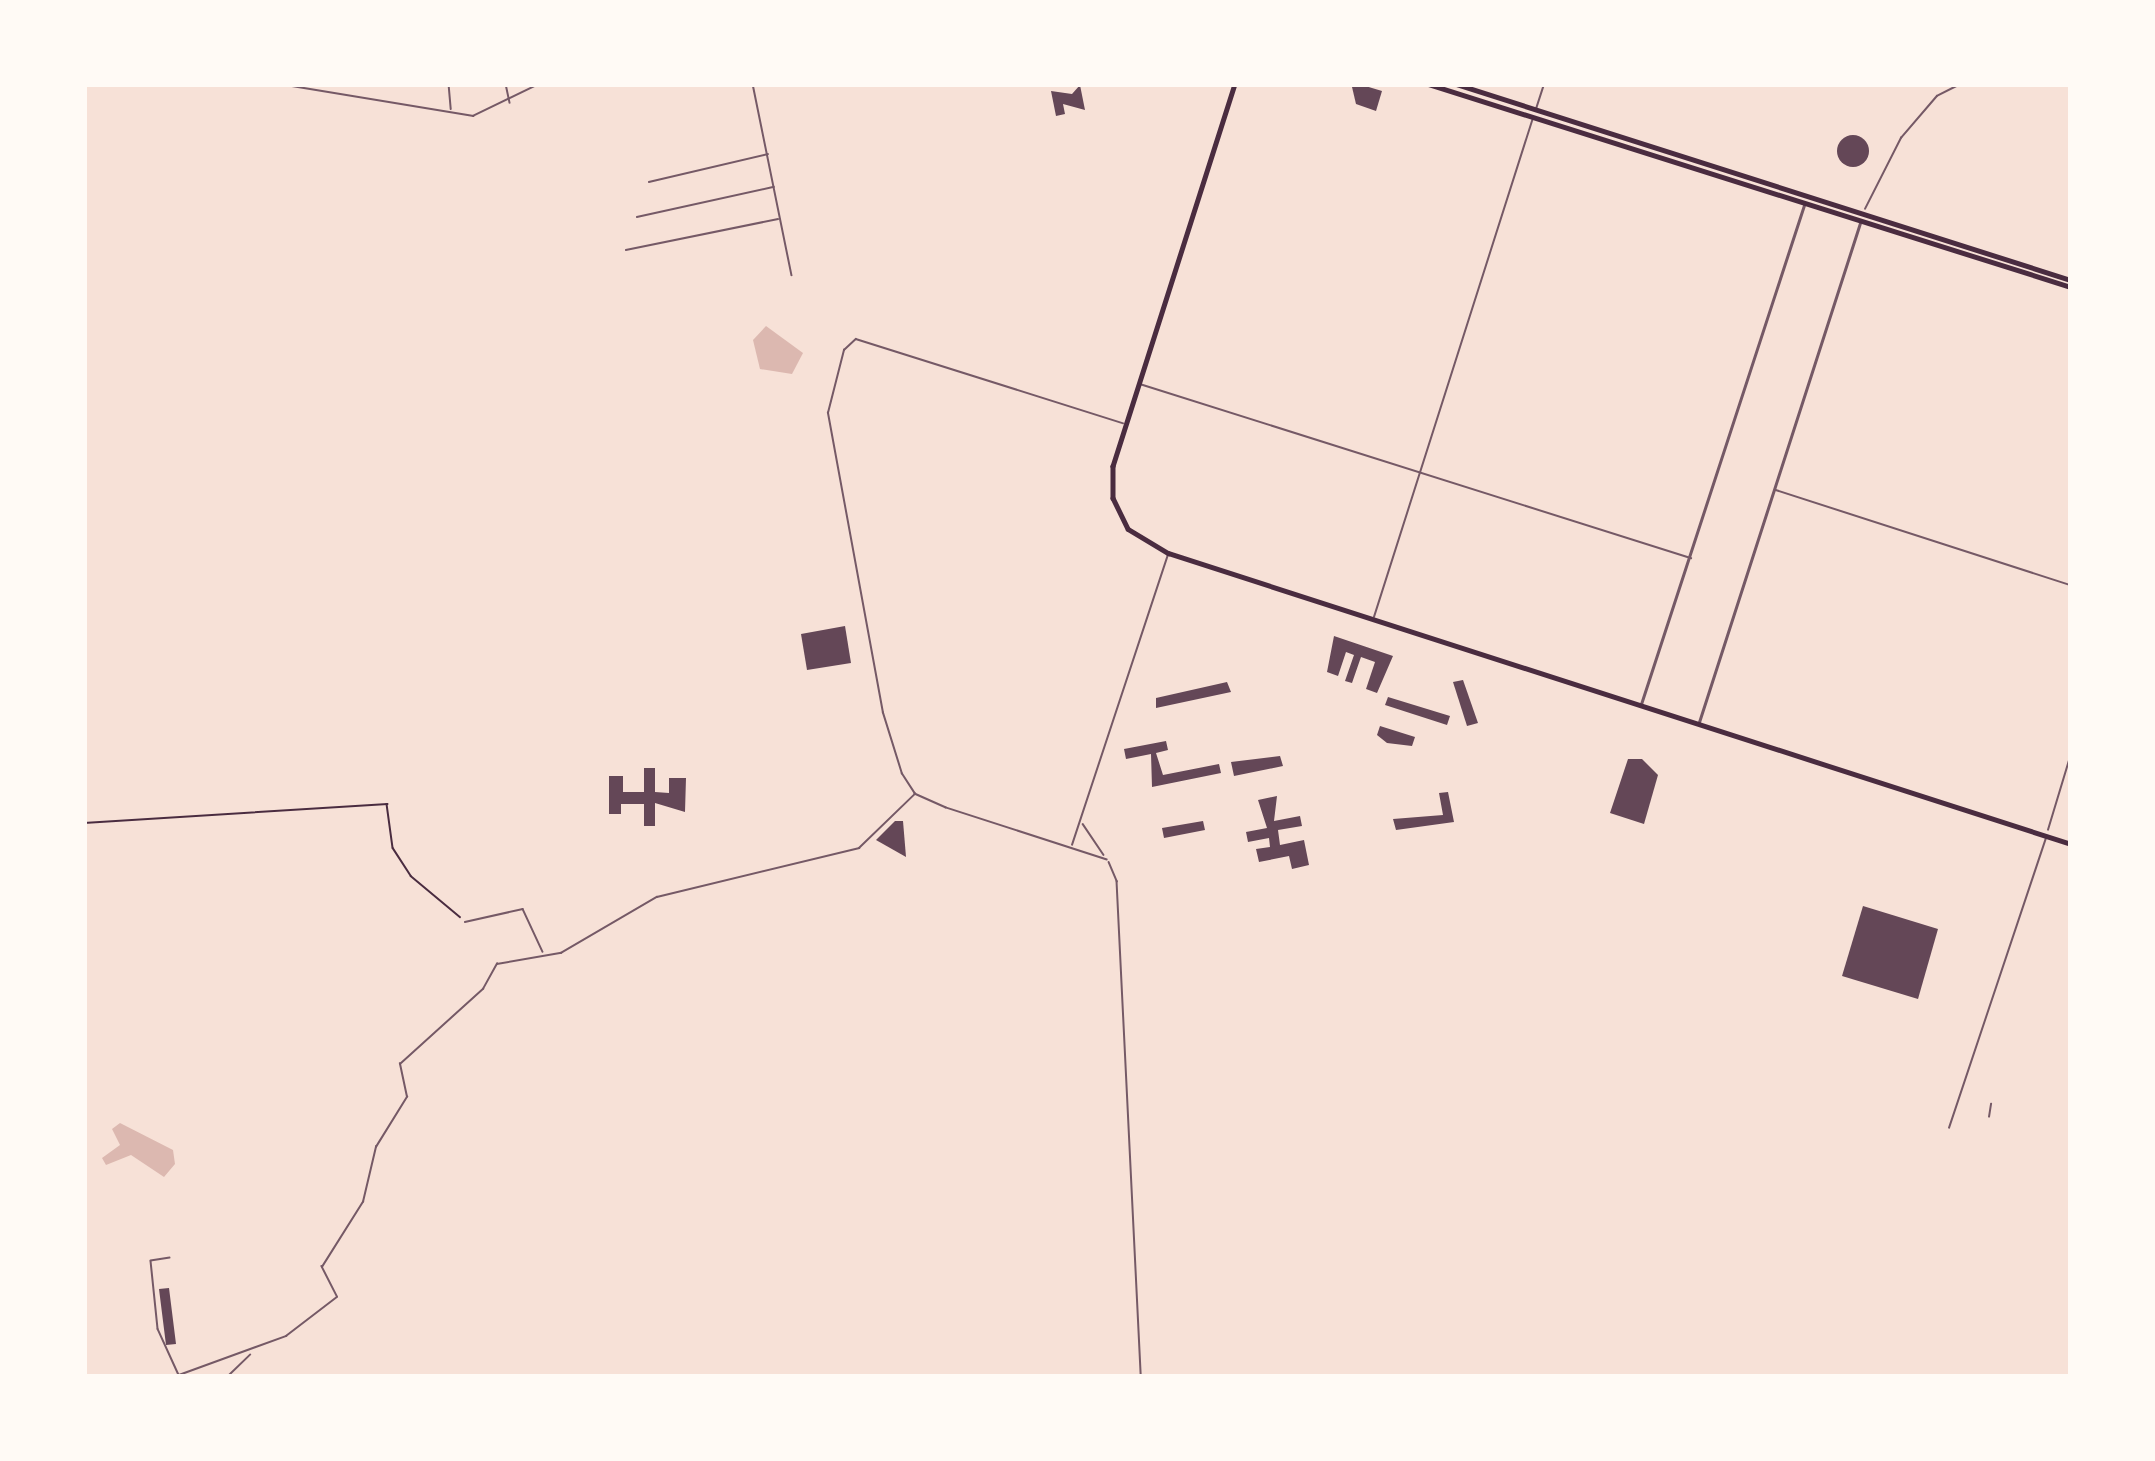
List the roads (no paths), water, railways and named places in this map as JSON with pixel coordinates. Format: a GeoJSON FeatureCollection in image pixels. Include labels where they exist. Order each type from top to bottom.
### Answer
{"type":"FeatureCollection","features":[{"type":"Feature","properties":{"kind":"main road"},"geometry":{"type":"LineString","coordinates":[[1234,84],[1127,424],[1112,487],[1128,530],[1168,553],[2071,844]]}},
{"type":"Feature","properties":{"kind":"main road"},"geometry":{"type":"LineString","coordinates":[[1428,84],[2071,284]]}},
{"type":"Feature","properties":{"kind":"main road"},"geometry":{"type":"LineString","coordinates":[[1456,84],[1535,114]]}},
{"type":"Feature","properties":{"kind":"street"},"geometry":{"type":"LineString","coordinates":[[280,84],[472,116],[510,103],[539,84]]}},
{"type":"Feature","properties":{"kind":"street"},"geometry":{"type":"LineString","coordinates":[[449,84],[451,113]]}},
{"type":"Feature","properties":{"kind":"street"},"geometry":{"type":"LineString","coordinates":[[506,84],[510,103]]}},
{"type":"Feature","properties":{"kind":"street"},"geometry":{"type":"LineString","coordinates":[[753,84],[778,186],[792,274]]}},
{"type":"Feature","properties":{"kind":"street"},"geometry":{"type":"LineString","coordinates":[[1373,619],[1544,84]]}},
{"type":"Feature","properties":{"kind":"street"},"geometry":{"type":"LineString","coordinates":[[1698,724],[1862,218],[1901,138],[1937,96],[1960,84]]}},
{"type":"Feature","properties":{"kind":"street"},"geometry":{"type":"LineString","coordinates":[[649,182],[763,158],[768,151]]}},
{"type":"Feature","properties":{"kind":"street"},"geometry":{"type":"LineString","coordinates":[[637,218],[778,186]]}},
{"type":"Feature","properties":{"kind":"street"},"geometry":{"type":"LineString","coordinates":[[1640,707],[1806,200]]}},
{"type":"Feature","properties":{"kind":"street"},"geometry":{"type":"LineString","coordinates":[[626,250],[782,218]]}},
{"type":"Feature","properties":{"kind":"street"},"geometry":{"type":"LineString","coordinates":[[1107,860],[915,794],[883,712],[827,421],[835,374],[856,339],[1127,424]]}},
{"type":"Feature","properties":{"kind":"street"},"geometry":{"type":"LineString","coordinates":[[1140,383],[1691,558]]}},
{"type":"Feature","properties":{"kind":"street"},"geometry":{"type":"LineString","coordinates":[[1773,489],[2071,585]]}},
{"type":"Feature","properties":{"kind":"street"},"geometry":{"type":"LineString","coordinates":[[1071,848],[1083,824],[1168,553]]}},
{"type":"Feature","properties":{"kind":"street"},"geometry":{"type":"LineString","coordinates":[[1949,1128],[2071,754]]}},
{"type":"Feature","properties":{"kind":"street"},"geometry":{"type":"LineString","coordinates":[[170,1258],[151,1261],[158,1329],[179,1375],[251,1354],[338,1297],[322,1267],[364,1202],[376,1148],[407,1097],[400,1064],[483,989],[497,964],[544,956],[657,897],[859,848],[915,794]]}},
{"type":"Feature","properties":{"kind":"street"},"geometry":{"type":"LineString","coordinates":[[1083,824],[1107,860],[1118,893],[1142,1377]]}},
{"type":"Feature","properties":{"kind":"street"},"geometry":{"type":"LineString","coordinates":[[465,922],[523,909],[544,956]]}},
{"type":"Feature","properties":{"kind":"street"},"geometry":{"type":"LineString","coordinates":[[1989,1117],[1990,1104]]}},
{"type":"Feature","properties":{"kind":"street"},"geometry":{"type":"LineString","coordinates":[[227,1377],[251,1354]]}},
{"type":"Feature","properties":{"kind":"street"},"geometry":{"type":"LineString","coordinates":[[241,1377],[244,1364]]}}]}
